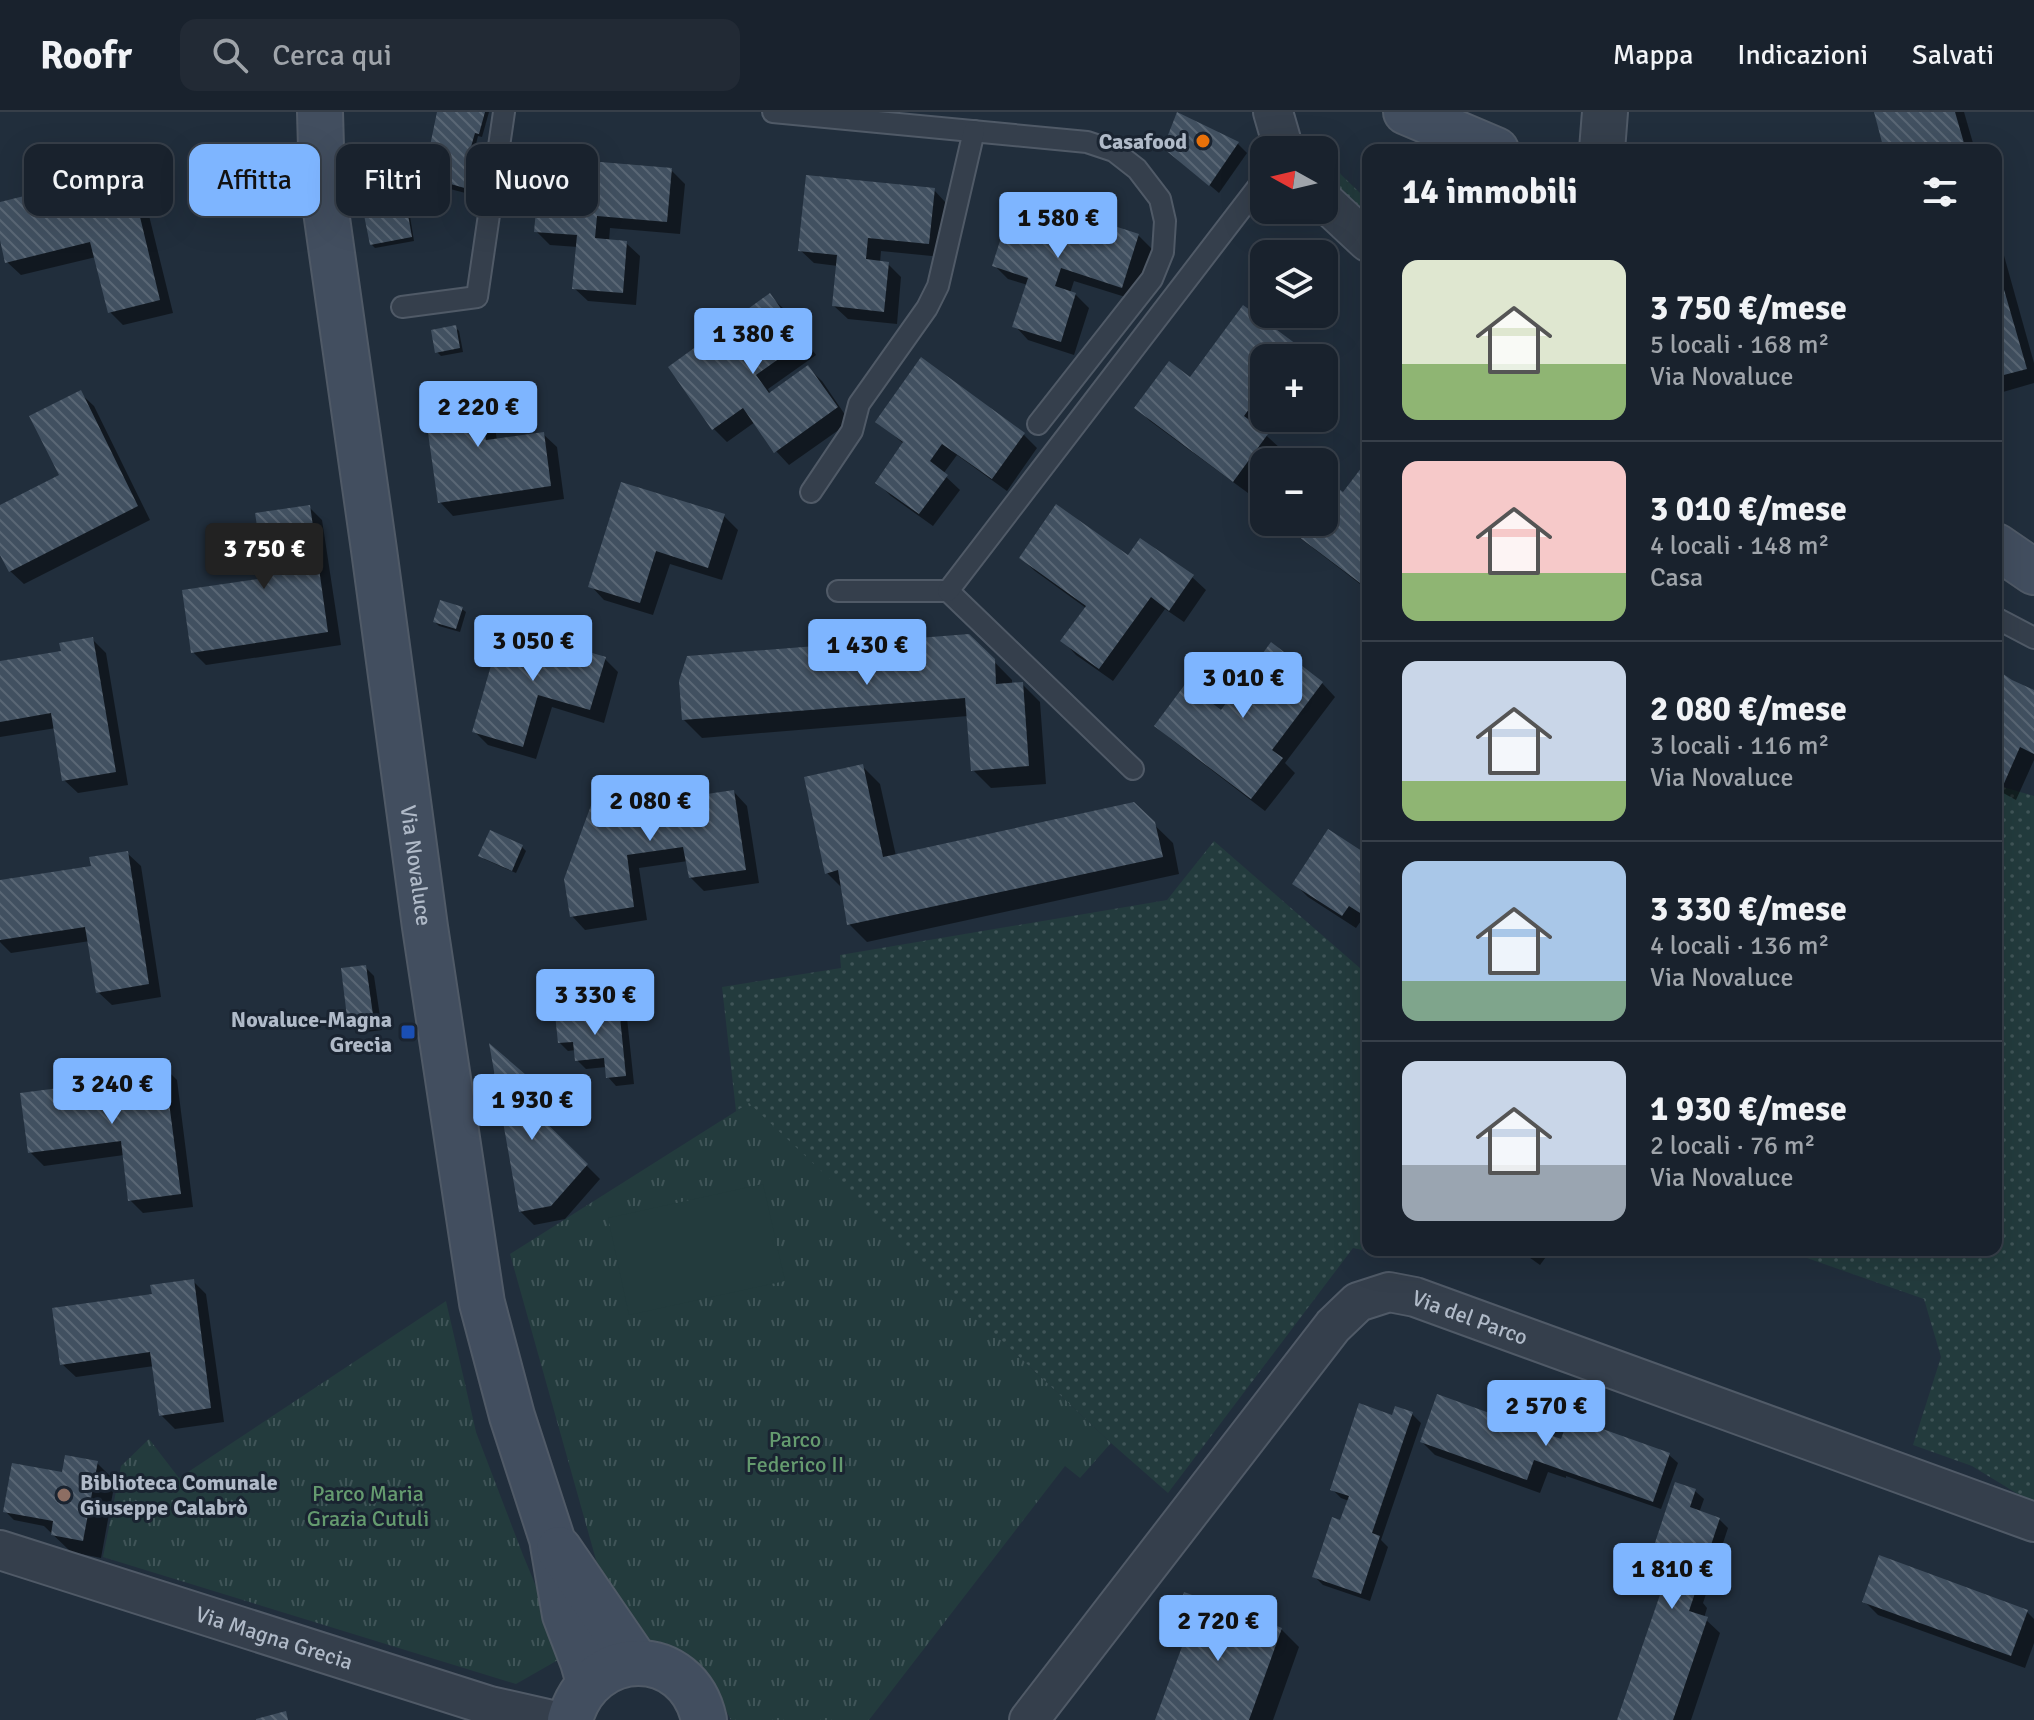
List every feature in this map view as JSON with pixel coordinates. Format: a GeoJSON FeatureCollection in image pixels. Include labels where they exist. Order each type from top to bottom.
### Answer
{"type":"FeatureCollection","features":[{"type":"Feature","properties":{"kind":"main road"},"geometry":{"type":"LineString","coordinates":[[298,112],[322,183]]}},
{"type":"Feature","properties":{"kind":"main road"},"geometry":{"type":"LineString","coordinates":[[320,112],[322,183]]}},
{"type":"Feature","properties":{"kind":"main road"},"geometry":{"type":"LineString","coordinates":[[1406,112],[1482,144]]}},
{"type":"Feature","properties":{"kind":"main road","name":"Via Novaluce"},"geometry":{"type":"LineString","coordinates":[[322,183],[428,942],[482,1303],[512,1416],[552,1539]]}},
{"type":"Feature","properties":{"kind":"main road"},"geometry":{"type":"LineString","coordinates":[[2002,550],[2034,572]]}},
{"type":"Feature","properties":{"kind":"main road"},"geometry":{"type":"LineString","coordinates":[[552,1539],[637,1663]]}},
{"type":"Feature","properties":{"kind":"main road"},"geometry":{"type":"LineString","coordinates":[[552,1539],[565,1615],[583,1662],[580,1701]]}},
{"type":"Feature","properties":{"kind":"main road"},"geometry":{"type":"LineString","coordinates":[[580,1701],[603,1672],[619,1665],[655,1665],[685,1683],[696,1697],[705,1718]]}},
{"type":"Feature","properties":{"kind":"street"},"geometry":{"type":"LineString","coordinates":[[1273,112],[1280,136]]}},
{"type":"Feature","properties":{"kind":"street"},"geometry":{"type":"LineString","coordinates":[[1602,144],[1605,112]]}},
{"type":"Feature","properties":{"kind":"street"},"geometry":{"type":"LineString","coordinates":[[1338,214],[1362,236]]}},
{"type":"Feature","properties":{"kind":"street","name":"Via del Parco"},"geometry":{"type":"LineString","coordinates":[[1029,1720],[1333,1326],[1358,1302],[1389,1292],[1415,1297],[2034,1522]]}},
{"type":"Feature","properties":{"kind":"street","name":"Via Magna Grecia"},"geometry":{"type":"LineString","coordinates":[[0,1550],[493,1713],[552,1720]]}},
{"type":"Feature","properties":{"kind":"lane"},"geometry":{"type":"LineString","coordinates":[[402,307],[477,297],[504,112]]}},
{"type":"Feature","properties":{"kind":"lane"},"geometry":{"type":"LineString","coordinates":[[773,112],[1087,142],[1114,151],[1137,169],[1160,199],[1165,221],[1163,252],[1152,279],[1038,424]]}},
{"type":"Feature","properties":{"kind":"lane"},"geometry":{"type":"LineString","coordinates":[[811,492],[852,431],[859,404],[927,308],[938,286],[974,131]]}},
{"type":"Feature","properties":{"kind":"lane"},"geometry":{"type":"LineString","coordinates":[[948,591],[1250,197]]}},
{"type":"Feature","properties":{"kind":"lane"},"geometry":{"type":"LineString","coordinates":[[838,591],[948,591],[1133,769]]}},
{"type":"Feature","properties":{"kind":"lane"},"geometry":{"type":"LineString","coordinates":[[2002,621],[2034,638]]}},
{"type":"Feature","properties":{"kind":"green space"},"geometry":{"type":"Polygon","coordinates":[[[1338,172],[1362,197],[1360,224],[1338,201],[1338,172]]]}},
{"type":"Feature","properties":{"kind":"green space"},"geometry":{"type":"Polygon","coordinates":[[[2002,787],[2034,796],[2034,1504],[1972,1466],[1913,1445],[1941,1357],[1924,1299],[1801,1256],[2002,1256],[2002,787]]]}},
{"type":"Feature","properties":{"kind":"green space"},"geometry":{"type":"Polygon","coordinates":[[[1214,841],[1362,970],[1362,1250],[1353,1248],[1168,1493],[749,1104],[736,1111],[722,987],[841,968],[840,955],[1167,900],[1214,841]]]}},
{"type":"Feature","properties":{"kind":"green space","name":"Parco Federico II"},"geometry":{"type":"Polygon","coordinates":[[[749,1103],[1111,1443],[1080,1478],[1065,1466],[869,1720],[731,1720],[705,1669],[643,1646],[598,1567],[510,1254],[749,1103]]]}},
{"type":"Feature","properties":{"kind":"green space"},"geometry":{"type":"Polygon","coordinates":[[[763,1184],[785,1281],[629,1315],[608,1218],[763,1184]]]}},
{"type":"Feature","properties":{"kind":"green space","name":"Parco Maria Grazia Cutuli"},"geometry":{"type":"Polygon","coordinates":[[[446,1301],[476,1432],[565,1656],[516,1684],[103,1557],[121,1466],[149,1439],[179,1478],[446,1301]]]}},
{"type":"Feature","properties":{"kind":"building"},"geometry":{"type":"Polygon","coordinates":[[[437,112],[485,112],[479,134],[475,133],[472,144],[466,144],[466,188],[450,184],[450,144],[430,144],[437,112]]]}},
{"type":"Feature","properties":{"kind":"building"},"geometry":{"type":"Polygon","coordinates":[[[1177,112],[1239,142],[1209,186],[1163,148],[1177,112]]]}},
{"type":"Feature","properties":{"kind":"building"},"geometry":{"type":"Polygon","coordinates":[[[1874,112],[1955,112],[1964,144],[1882,144],[1874,112]]]}},
{"type":"Feature","properties":{"kind":"building"},"geometry":{"type":"Polygon","coordinates":[[[598,162],[672,168],[667,222],[597,216],[598,162]]]}},
{"type":"Feature","properties":{"kind":"building"},"geometry":{"type":"Polygon","coordinates":[[[806,175],[935,188],[929,244],[868,238],[866,259],[889,262],[884,312],[832,306],[837,255],[798,251],[806,175]]]}},
{"type":"Feature","properties":{"kind":"building"},"geometry":{"type":"Polygon","coordinates":[[[1015,194],[1139,234],[1122,288],[1061,268],[1055,286],[1076,293],[1061,342],[1012,327],[1028,278],[992,266],[1015,194]]]}},
{"type":"Feature","properties":{"kind":"building"},"geometry":{"type":"Polygon","coordinates":[[[24,196],[24,216],[140,216],[160,300],[108,313],[90,242],[5,263],[0,240],[0,202],[24,196]]]}},
{"type":"Feature","properties":{"kind":"building"},"geometry":{"type":"Polygon","coordinates":[[[364,216],[408,216],[412,237],[370,245],[364,216]]]}},
{"type":"Feature","properties":{"kind":"building"},"geometry":{"type":"Polygon","coordinates":[[[535,216],[597,216],[595,238],[627,241],[623,293],[572,289],[577,235],[534,232],[535,216]]]}},
{"type":"Feature","properties":{"kind":"building"},"geometry":{"type":"Polygon","coordinates":[[[2002,283],[2027,369],[2002,375],[2002,283]]]}},
{"type":"Feature","properties":{"kind":"building"},"geometry":{"type":"Polygon","coordinates":[[[770,293],[804,341],[756,375],[769,393],[808,365],[838,407],[774,453],[743,408],[712,430],[668,367],[770,293]]]}},
{"type":"Feature","properties":{"kind":"building"},"geometry":{"type":"Polygon","coordinates":[[[1243,305],[1250,310],[1250,328],[1274,328],[1296,344],[1250,344],[1250,408],[1244,416],[1250,420],[1250,432],[1268,434],[1258,448],[1250,448],[1250,459],[1233,482],[1134,408],[1169,361],[1190,377],[1243,305]]]}},
{"type":"Feature","properties":{"kind":"building"},"geometry":{"type":"Polygon","coordinates":[[[456,325],[460,348],[435,353],[431,330],[456,325]]]}},
{"type":"Feature","properties":{"kind":"building"},"geometry":{"type":"Polygon","coordinates":[[[921,357],[1025,433],[992,479],[942,444],[930,461],[948,475],[919,514],[875,483],[903,442],[875,422],[921,357]]]}},
{"type":"Feature","properties":{"kind":"building"},"geometry":{"type":"Polygon","coordinates":[[[478,382],[486,440],[544,432],[551,486],[438,503],[422,391],[478,382]]]}},
{"type":"Feature","properties":{"kind":"building"},"geometry":{"type":"Polygon","coordinates":[[[81,390],[138,506],[9,572],[0,555],[0,505],[59,475],[29,416],[81,390]]]}},
{"type":"Feature","properties":{"kind":"building"},"geometry":{"type":"Polygon","coordinates":[[[1362,467],[1362,584],[1298,536],[1338,536],[1338,488],[1343,492],[1362,467]]]}},
{"type":"Feature","properties":{"kind":"building"},"geometry":{"type":"Polygon","coordinates":[[[621,482],[725,514],[708,568],[656,551],[640,603],[588,587],[621,482]]]}},
{"type":"Feature","properties":{"kind":"building"},"geometry":{"type":"Polygon","coordinates":[[[1056,504],[1128,555],[1140,538],[1194,575],[1169,611],[1151,597],[1099,669],[1060,641],[1086,606],[1019,558],[1056,504]]]}},
{"type":"Feature","properties":{"kind":"building"},"geometry":{"type":"Polygon","coordinates":[[[310,505],[328,632],[191,653],[182,590],[265,578],[255,513],[310,505]]]}},
{"type":"Feature","properties":{"kind":"building"},"geometry":{"type":"Polygon","coordinates":[[[440,600],[463,607],[456,629],[433,622],[440,600]]]}},
{"type":"Feature","properties":{"kind":"building"},"geometry":{"type":"Polygon","coordinates":[[[502,627],[606,657],[590,710],[538,695],[523,747],[472,732],[502,627]]]}},
{"type":"Feature","properties":{"kind":"building"},"geometry":{"type":"Polygon","coordinates":[[[969,634],[995,659],[996,684],[1023,682],[1029,766],[971,771],[965,698],[682,720],[679,681],[687,656],[969,634]]]}},
{"type":"Feature","properties":{"kind":"building"},"geometry":{"type":"Polygon","coordinates":[[[93,637],[116,772],[62,781],[51,713],[0,722],[0,661],[61,651],[59,643],[93,637]]]}},
{"type":"Feature","properties":{"kind":"building"},"geometry":{"type":"Polygon","coordinates":[[[1271,642],[1323,682],[1272,750],[1283,758],[1251,799],[1154,726],[1186,683],[1221,710],[1271,642]]]}},
{"type":"Feature","properties":{"kind":"building"},"geometry":{"type":"Polygon","coordinates":[[[2002,673],[2034,690],[2034,754],[2020,747],[2002,788],[2002,673]]]}},
{"type":"Feature","properties":{"kind":"building"},"geometry":{"type":"Polygon","coordinates":[[[863,764],[883,857],[1134,802],[1155,822],[1163,857],[847,925],[838,870],[825,874],[804,777],[863,764]]]}},
{"type":"Feature","properties":{"kind":"building"},"geometry":{"type":"Polygon","coordinates":[[[679,787],[680,798],[734,790],[746,870],[689,878],[683,847],[627,855],[634,907],[570,917],[564,879],[593,800],[679,787]]]}},
{"type":"Feature","properties":{"kind":"building"},"geometry":{"type":"Polygon","coordinates":[[[1328,829],[1362,851],[1362,914],[1349,906],[1342,916],[1292,884],[1328,829]]]}},
{"type":"Feature","properties":{"kind":"building"},"geometry":{"type":"Polygon","coordinates":[[[490,830],[523,845],[512,871],[478,856],[490,830]]]}},
{"type":"Feature","properties":{"kind":"building"},"geometry":{"type":"Polygon","coordinates":[[[128,851],[149,984],[96,993],[85,927],[0,940],[0,880],[91,866],[89,857],[128,851]]]}},
{"type":"Feature","properties":{"kind":"building"},"geometry":{"type":"Polygon","coordinates":[[[366,965],[374,1022],[348,1025],[341,968],[366,965]]]}},
{"type":"Feature","properties":{"kind":"building"},"geometry":{"type":"Polygon","coordinates":[[[619,1007],[626,1076],[606,1078],[604,1058],[575,1061],[573,1042],[558,1043],[555,1014],[619,1007]]]}},
{"type":"Feature","properties":{"kind":"building"},"geometry":{"type":"Polygon","coordinates":[[[489,1043],[540,1087],[525,1102],[588,1164],[551,1206],[519,1212],[489,1043]]]}},
{"type":"Feature","properties":{"kind":"building"},"geometry":{"type":"Polygon","coordinates":[[[164,1064],[181,1194],[128,1201],[121,1141],[28,1153],[20,1093],[122,1080],[122,1069],[164,1064]]]}},
{"type":"Feature","properties":{"kind":"building"},"geometry":{"type":"Polygon","coordinates":[[[194,1279],[211,1408],[159,1416],[150,1352],[60,1365],[52,1308],[152,1294],[150,1285],[194,1279]]]}},
{"type":"Feature","properties":{"kind":"building"},"geometry":{"type":"Polygon","coordinates":[[[1437,1394],[1561,1439],[1569,1417],[1670,1453],[1653,1502],[1534,1460],[1527,1480],[1420,1442],[1437,1394]]]}},
{"type":"Feature","properties":{"kind":"building"},"geometry":{"type":"Polygon","coordinates":[[[1359,1403],[1392,1415],[1395,1406],[1413,1412],[1372,1533],[1380,1536],[1361,1594],[1312,1577],[1332,1517],[1340,1520],[1349,1496],[1330,1490],[1359,1403]]]}},
{"type":"Feature","properties":{"kind":"building","name":"Biblioteca Comunale Giuseppe Calabrò"},"geometry":{"type":"Polygon","coordinates":[[[65,1455],[98,1461],[83,1541],[51,1535],[53,1521],[3,1512],[12,1463],[62,1472],[65,1455]]]}},
{"type":"Feature","properties":{"kind":"building"},"geometry":{"type":"Polygon","coordinates":[[[1675,1482],[1696,1489],[1690,1507],[1720,1518],[1689,1611],[1708,1617],[1673,1720],[1617,1720],[1664,1583],[1644,1576],[1675,1482]]]}},
{"type":"Feature","properties":{"kind":"building"},"geometry":{"type":"Polygon","coordinates":[[[1879,1555],[2028,1610],[2011,1656],[1862,1602],[1879,1555]]]}},
{"type":"Feature","properties":{"kind":"building"},"geometry":{"type":"Polygon","coordinates":[[[1184,1592],[1282,1628],[1249,1720],[1155,1720],[1190,1625],[1174,1620],[1184,1592]]]}},
{"type":"Feature","properties":{"kind":"building"},"geometry":{"type":"Polygon","coordinates":[[[286,1711],[288,1720],[256,1720],[256,1719],[286,1711]]]}},
{"type":"Feature","properties":{"kind":"place","name":"Casafood"},"geometry":{"type":"Point","coordinates":[1203,141]}},
{"type":"Feature","properties":{"kind":"place","name":"Novaluce-Magna Grecia"},"geometry":{"type":"Point","coordinates":[408,1032]}},
{"type":"Feature","properties":{"kind":"place","name":"Biblioteca Comunale Giuseppe Calabrò"},"geometry":{"type":"Point","coordinates":[64,1495]}}]}
